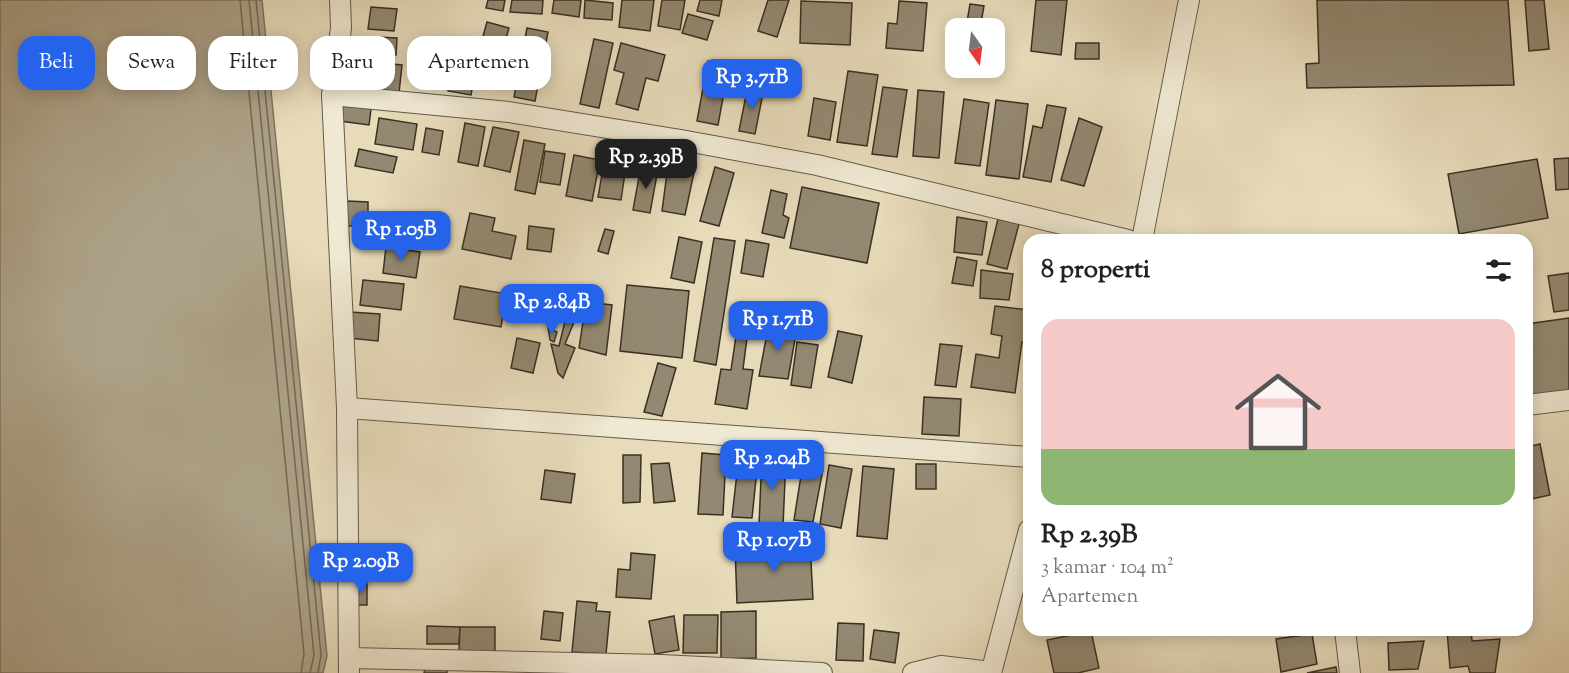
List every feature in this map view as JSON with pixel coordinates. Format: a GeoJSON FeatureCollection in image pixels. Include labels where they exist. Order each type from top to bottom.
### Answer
{"type":"FeatureCollection","features":[{"type":"Feature","properties":{"kind":"street"},"geometry":{"type":"LineString","coordinates":[[340,0],[341,28],[332,95],[347,408],[349,666],[661,665],[822,673]]}},
{"type":"Feature","properties":{"kind":"street"},"geometry":{"type":"LineString","coordinates":[[1143,234],[1189,0]]}},
{"type":"Feature","properties":{"kind":"street"},"geometry":{"type":"LineString","coordinates":[[332,95],[509,112],[681,140],[817,165],[1103,234]]}},
{"type":"Feature","properties":{"kind":"street"},"geometry":{"type":"LineString","coordinates":[[1533,404],[1569,400]]}},
{"type":"Feature","properties":{"kind":"street"},"geometry":{"type":"LineString","coordinates":[[347,408],[1023,458]]}},
{"type":"Feature","properties":{"kind":"street"},"geometry":{"type":"LineString","coordinates":[[913,673],[941,666],[991,672],[1023,552]]}},
{"type":"Feature","properties":{"kind":"street"},"geometry":{"type":"LineString","coordinates":[[1346,636],[1350,673]]}},
{"type":"Feature","properties":{"kind":"water"},"geometry":{"type":"Polygon","coordinates":[[[0,0],[262,0],[266,36],[208,36],[208,90],[271,90],[327,656],[323,673],[0,673],[0,0]]]}},
{"type":"Feature","properties":{"kind":"building"},"geometry":{"type":"Polygon","coordinates":[[[488,0],[505,0],[503,11],[486,8],[488,0]]]}},
{"type":"Feature","properties":{"kind":"building"},"geometry":{"type":"Polygon","coordinates":[[[512,0],[543,0],[542,14],[510,12],[512,0]]]}},
{"type":"Feature","properties":{"kind":"building"},"geometry":{"type":"Polygon","coordinates":[[[554,0],[581,0],[579,17],[552,13],[554,0]]]}},
{"type":"Feature","properties":{"kind":"building"},"geometry":{"type":"Polygon","coordinates":[[[585,0],[613,3],[612,20],[584,18],[585,0]]]}},
{"type":"Feature","properties":{"kind":"building"},"geometry":{"type":"Polygon","coordinates":[[[622,0],[654,0],[650,31],[619,27],[622,0]]]}},
{"type":"Feature","properties":{"kind":"building"},"geometry":{"type":"Polygon","coordinates":[[[662,0],[685,0],[680,30],[658,26],[662,0]]]}},
{"type":"Feature","properties":{"kind":"building"},"geometry":{"type":"Polygon","coordinates":[[[700,0],[722,0],[719,16],[697,11],[700,0]]]}},
{"type":"Feature","properties":{"kind":"building"},"geometry":{"type":"Polygon","coordinates":[[[768,0],[789,0],[777,37],[758,31],[768,0]]]}},
{"type":"Feature","properties":{"kind":"building"},"geometry":{"type":"Polygon","coordinates":[[[1036,0],[1067,0],[1061,55],[1031,51],[1036,0]]]}},
{"type":"Feature","properties":{"kind":"building"},"geometry":{"type":"Polygon","coordinates":[[[1317,0],[1508,0],[1514,85],[1307,88],[1306,64],[1319,63],[1317,0]]]}},
{"type":"Feature","properties":{"kind":"building"},"geometry":{"type":"Polygon","coordinates":[[[1525,0],[1544,0],[1549,49],[1529,51],[1525,0]]]}},
{"type":"Feature","properties":{"kind":"building"},"geometry":{"type":"Polygon","coordinates":[[[801,1],[852,3],[850,45],[800,43],[801,1]]]}},
{"type":"Feature","properties":{"kind":"building"},"geometry":{"type":"Polygon","coordinates":[[[899,1],[927,3],[923,51],[886,48],[888,23],[897,24],[899,1]]]}},
{"type":"Feature","properties":{"kind":"building"},"geometry":{"type":"Polygon","coordinates":[[[970,4],[984,6],[982,18],[968,18],[970,4]]]}},
{"type":"Feature","properties":{"kind":"building"},"geometry":{"type":"Polygon","coordinates":[[[371,7],[397,9],[394,31],[368,29],[371,7]]]}},
{"type":"Feature","properties":{"kind":"building"},"geometry":{"type":"Polygon","coordinates":[[[688,14],[713,21],[707,40],[682,33],[688,14]]]}},
{"type":"Feature","properties":{"kind":"building"},"geometry":{"type":"Polygon","coordinates":[[[487,22],[509,28],[507,36],[483,36],[487,22]]]}},
{"type":"Feature","properties":{"kind":"building"},"geometry":{"type":"Polygon","coordinates":[[[527,28],[548,32],[547,36],[525,36],[527,28]]]}},
{"type":"Feature","properties":{"kind":"building"},"geometry":{"type":"Polygon","coordinates":[[[395,38],[397,38],[395,55],[395,38]]]}},
{"type":"Feature","properties":{"kind":"building"},"geometry":{"type":"Polygon","coordinates":[[[594,39],[613,43],[599,108],[580,104],[594,39]]]}},
{"type":"Feature","properties":{"kind":"building"},"geometry":{"type":"Polygon","coordinates":[[[621,43],[665,55],[658,81],[646,78],[638,110],[616,104],[624,73],[614,70],[621,43]]]}},
{"type":"Feature","properties":{"kind":"building"},"geometry":{"type":"Polygon","coordinates":[[[1076,43],[1099,43],[1099,59],[1075,59],[1076,43]]]}},
{"type":"Feature","properties":{"kind":"building"},"geometry":{"type":"Polygon","coordinates":[[[708,61],[729,65],[718,125],[697,121],[708,61]]]}},
{"type":"Feature","properties":{"kind":"building"},"geometry":{"type":"Polygon","coordinates":[[[395,64],[402,65],[399,93],[378,91],[395,90],[395,64]]]}},
{"type":"Feature","properties":{"kind":"building"},"geometry":{"type":"Polygon","coordinates":[[[848,71],[878,75],[867,146],[837,142],[848,71]]]}},
{"type":"Feature","properties":{"kind":"building"},"geometry":{"type":"Polygon","coordinates":[[[748,85],[764,88],[755,134],[739,131],[748,85]]]}},
{"type":"Feature","properties":{"kind":"building"},"geometry":{"type":"Polygon","coordinates":[[[883,87],[907,90],[897,157],[872,154],[883,87]]]}},
{"type":"Feature","properties":{"kind":"building"},"geometry":{"type":"Polygon","coordinates":[[[448,90],[472,90],[471,95],[448,90]]]}},
{"type":"Feature","properties":{"kind":"building"},"geometry":{"type":"Polygon","coordinates":[[[515,90],[537,90],[535,101],[514,97],[515,90]]]}},
{"type":"Feature","properties":{"kind":"building"},"geometry":{"type":"Polygon","coordinates":[[[918,90],[944,92],[939,158],[913,156],[918,90]]]}},
{"type":"Feature","properties":{"kind":"building"},"geometry":{"type":"Polygon","coordinates":[[[814,98],[836,102],[830,140],[808,136],[814,98]]]}},
{"type":"Feature","properties":{"kind":"building"},"geometry":{"type":"Polygon","coordinates":[[[964,99],[989,103],[980,166],[955,163],[964,99]]]}},
{"type":"Feature","properties":{"kind":"building"},"geometry":{"type":"Polygon","coordinates":[[[996,100],[1028,104],[1019,179],[986,175],[996,100]]]}},
{"type":"Feature","properties":{"kind":"building"},"geometry":{"type":"Polygon","coordinates":[[[343,105],[371,109],[369,125],[340,121],[343,105]]]}},
{"type":"Feature","properties":{"kind":"building"},"geometry":{"type":"Polygon","coordinates":[[[1047,105],[1066,108],[1051,182],[1023,177],[1033,126],[1042,128],[1047,105]]]}},
{"type":"Feature","properties":{"kind":"building"},"geometry":{"type":"Polygon","coordinates":[[[379,118],[417,124],[413,150],[375,144],[379,118]]]}},
{"type":"Feature","properties":{"kind":"building"},"geometry":{"type":"Polygon","coordinates":[[[1079,118],[1102,127],[1084,186],[1061,180],[1079,118]]]}},
{"type":"Feature","properties":{"kind":"building"},"geometry":{"type":"Polygon","coordinates":[[[465,123],[485,127],[478,166],[458,162],[465,123]]]}},
{"type":"Feature","properties":{"kind":"building"},"geometry":{"type":"Polygon","coordinates":[[[493,127],[519,132],[510,172],[484,166],[493,127]]]}},
{"type":"Feature","properties":{"kind":"building"},"geometry":{"type":"Polygon","coordinates":[[[426,128],[443,131],[439,155],[422,152],[426,128]]]}},
{"type":"Feature","properties":{"kind":"building"},"geometry":{"type":"Polygon","coordinates":[[[524,140],[545,144],[535,194],[515,190],[524,140]]]}},
{"type":"Feature","properties":{"kind":"building"},"geometry":{"type":"Polygon","coordinates":[[[359,149],[397,157],[393,173],[355,166],[359,149]]]}},
{"type":"Feature","properties":{"kind":"building"},"geometry":{"type":"Polygon","coordinates":[[[545,151],[565,154],[560,185],[540,182],[545,151]]]}},
{"type":"Feature","properties":{"kind":"building"},"geometry":{"type":"Polygon","coordinates":[[[574,155],[600,160],[592,201],[566,196],[574,155]]]}},
{"type":"Feature","properties":{"kind":"building"},"geometry":{"type":"Polygon","coordinates":[[[669,158],[696,163],[685,215],[662,211],[669,158]]]}},
{"type":"Feature","properties":{"kind":"building"},"geometry":{"type":"Polygon","coordinates":[[[1569,158],[1569,189],[1556,190],[1554,159],[1569,158]]]}},
{"type":"Feature","properties":{"kind":"building"},"geometry":{"type":"Polygon","coordinates":[[[1537,159],[1548,218],[1459,234],[1448,174],[1537,159]]]}},
{"type":"Feature","properties":{"kind":"building"},"geometry":{"type":"Polygon","coordinates":[[[604,163],[626,166],[621,200],[598,197],[604,163]]]}},
{"type":"Feature","properties":{"kind":"building"},"geometry":{"type":"Polygon","coordinates":[[[641,166],[658,169],[650,213],[633,210],[641,166]]]}},
{"type":"Feature","properties":{"kind":"building"},"geometry":{"type":"Polygon","coordinates":[[[715,167],[734,173],[719,226],[700,221],[715,167]]]}},
{"type":"Feature","properties":{"kind":"building"},"geometry":{"type":"Polygon","coordinates":[[[802,187],[879,203],[867,263],[790,248],[802,187]]]}},
{"type":"Feature","properties":{"kind":"building"},"geometry":{"type":"Polygon","coordinates":[[[771,190],[787,194],[783,215],[789,218],[784,238],[762,233],[771,190]]]}},
{"type":"Feature","properties":{"kind":"building"},"geometry":{"type":"Polygon","coordinates":[[[347,201],[368,202],[368,226],[346,226],[347,201]]]}},
{"type":"Feature","properties":{"kind":"building"},"geometry":{"type":"Polygon","coordinates":[[[392,212],[436,215],[434,236],[391,233],[392,212]]]}},
{"type":"Feature","properties":{"kind":"building"},"geometry":{"type":"Polygon","coordinates":[[[470,213],[495,218],[492,231],[516,236],[511,259],[462,249],[470,213]]]}},
{"type":"Feature","properties":{"kind":"building"},"geometry":{"type":"Polygon","coordinates":[[[957,217],[987,222],[982,255],[954,252],[957,217]]]}},
{"type":"Feature","properties":{"kind":"building"},"geometry":{"type":"Polygon","coordinates":[[[998,219],[1019,224],[1007,269],[987,264],[998,219]]]}},
{"type":"Feature","properties":{"kind":"building"},"geometry":{"type":"Polygon","coordinates":[[[529,226],[554,229],[551,252],[527,249],[529,226]]]}},
{"type":"Feature","properties":{"kind":"building"},"geometry":{"type":"Polygon","coordinates":[[[605,229],[614,231],[608,254],[598,251],[605,229]]]}},
{"type":"Feature","properties":{"kind":"building"},"geometry":{"type":"Polygon","coordinates":[[[679,237],[702,242],[694,283],[671,278],[679,237]]]}},
{"type":"Feature","properties":{"kind":"building"},"geometry":{"type":"Polygon","coordinates":[[[714,238],[735,241],[716,365],[694,361],[714,238]]]}},
{"type":"Feature","properties":{"kind":"building"},"geometry":{"type":"Polygon","coordinates":[[[746,240],[769,244],[763,277],[741,273],[746,240]]]}},
{"type":"Feature","properties":{"kind":"building"},"geometry":{"type":"Polygon","coordinates":[[[386,247],[420,252],[416,278],[383,273],[386,247]]]}},
{"type":"Feature","properties":{"kind":"building"},"geometry":{"type":"Polygon","coordinates":[[[957,257],[977,261],[973,286],[952,283],[957,257]]]}},
{"type":"Feature","properties":{"kind":"building"},"geometry":{"type":"Polygon","coordinates":[[[981,270],[1013,274],[1009,300],[980,298],[981,270]]]}},
{"type":"Feature","properties":{"kind":"building"},"geometry":{"type":"Polygon","coordinates":[[[1569,273],[1569,310],[1554,312],[1548,276],[1569,273]]]}},
{"type":"Feature","properties":{"kind":"building"},"geometry":{"type":"Polygon","coordinates":[[[363,280],[404,284],[401,310],[360,305],[363,280]]]}},
{"type":"Feature","properties":{"kind":"building"},"geometry":{"type":"Polygon","coordinates":[[[627,285],[689,291],[682,358],[620,351],[627,285]]]}},
{"type":"Feature","properties":{"kind":"building"},"geometry":{"type":"Polygon","coordinates":[[[460,286],[507,294],[501,327],[454,319],[460,286]]]}},
{"type":"Feature","properties":{"kind":"building"},"geometry":{"type":"Polygon","coordinates":[[[570,300],[581,305],[565,344],[575,348],[563,378],[558,373],[551,344],[559,346],[570,300]]]}},
{"type":"Feature","properties":{"kind":"building"},"geometry":{"type":"Polygon","coordinates":[[[586,302],[612,305],[606,355],[579,348],[586,302]]]}},
{"type":"Feature","properties":{"kind":"building"},"geometry":{"type":"Polygon","coordinates":[[[995,306],[1023,309],[1023,342],[1015,393],[971,387],[976,354],[999,358],[1002,336],[991,334],[995,306]]]}},
{"type":"Feature","properties":{"kind":"building"},"geometry":{"type":"Polygon","coordinates":[[[350,312],[380,314],[378,341],[348,338],[350,312]]]}},
{"type":"Feature","properties":{"kind":"building"},"geometry":{"type":"Polygon","coordinates":[[[550,315],[558,319],[555,326],[547,323],[550,315]]]}},
{"type":"Feature","properties":{"kind":"building"},"geometry":{"type":"Polygon","coordinates":[[[1569,318],[1569,392],[1533,397],[1533,323],[1569,318]]]}},
{"type":"Feature","properties":{"kind":"building"},"geometry":{"type":"Polygon","coordinates":[[[769,323],[797,328],[788,379],[759,376],[769,323]]]}},
{"type":"Feature","properties":{"kind":"building"},"geometry":{"type":"Polygon","coordinates":[[[548,327],[557,332],[554,342],[550,340],[548,327]]]}},
{"type":"Feature","properties":{"kind":"building"},"geometry":{"type":"Polygon","coordinates":[[[838,331],[862,336],[852,383],[828,377],[838,331]]]}},
{"type":"Feature","properties":{"kind":"building"},"geometry":{"type":"Polygon","coordinates":[[[736,336],[747,338],[743,369],[753,370],[747,409],[715,404],[721,369],[731,370],[736,336]]]}},
{"type":"Feature","properties":{"kind":"building"},"geometry":{"type":"Polygon","coordinates":[[[517,338],[540,343],[533,373],[511,368],[517,338]]]}},
{"type":"Feature","properties":{"kind":"building"},"geometry":{"type":"Polygon","coordinates":[[[797,342],[818,345],[811,388],[791,385],[797,342]]]}},
{"type":"Feature","properties":{"kind":"building"},"geometry":{"type":"Polygon","coordinates":[[[940,344],[962,346],[956,387],[935,385],[940,344]]]}},
{"type":"Feature","properties":{"kind":"building"},"geometry":{"type":"Polygon","coordinates":[[[658,363],[676,368],[662,416],[644,412],[658,363]]]}},
{"type":"Feature","properties":{"kind":"building"},"geometry":{"type":"Polygon","coordinates":[[[924,397],[961,399],[959,436],[922,434],[924,397]]]}},
{"type":"Feature","properties":{"kind":"building"},"geometry":{"type":"Polygon","coordinates":[[[741,438],[760,440],[752,518],[732,517],[741,438]]]}},
{"type":"Feature","properties":{"kind":"building"},"geometry":{"type":"Polygon","coordinates":[[[1540,444],[1550,495],[1533,499],[1533,446],[1540,444]]]}},
{"type":"Feature","properties":{"kind":"building"},"geometry":{"type":"Polygon","coordinates":[[[702,453],[726,455],[723,515],[698,514],[702,453]]]}},
{"type":"Feature","properties":{"kind":"building"},"geometry":{"type":"Polygon","coordinates":[[[623,455],[641,455],[640,502],[623,503],[623,455]]]}},
{"type":"Feature","properties":{"kind":"building"},"geometry":{"type":"Polygon","coordinates":[[[762,455],[786,457],[783,526],[759,525],[762,455]]]}},
{"type":"Feature","properties":{"kind":"building"},"geometry":{"type":"Polygon","coordinates":[[[669,463],[675,501],[654,503],[651,464],[669,463]]]}},
{"type":"Feature","properties":{"kind":"building"},"geometry":{"type":"Polygon","coordinates":[[[803,463],[823,469],[813,522],[794,520],[803,463]]]}},
{"type":"Feature","properties":{"kind":"building"},"geometry":{"type":"Polygon","coordinates":[[[916,464],[936,464],[936,489],[916,489],[916,464]]]}},
{"type":"Feature","properties":{"kind":"building"},"geometry":{"type":"Polygon","coordinates":[[[829,465],[852,469],[841,528],[820,524],[829,465]]]}},
{"type":"Feature","properties":{"kind":"building"},"geometry":{"type":"Polygon","coordinates":[[[863,466],[894,469],[887,539],[857,536],[863,466]]]}},
{"type":"Feature","properties":{"kind":"building"},"geometry":{"type":"Polygon","coordinates":[[[545,470],[575,474],[571,503],[541,499],[545,470]]]}},
{"type":"Feature","properties":{"kind":"building"},"geometry":{"type":"Polygon","coordinates":[[[810,543],[813,599],[737,603],[735,547],[810,543]]]}},
{"type":"Feature","properties":{"kind":"building"},"geometry":{"type":"Polygon","coordinates":[[[631,553],[655,555],[651,599],[616,597],[618,569],[630,570],[631,553]]]}},
{"type":"Feature","properties":{"kind":"building"},"geometry":{"type":"Polygon","coordinates":[[[355,582],[367,582],[367,605],[355,605],[355,582]]]}},
{"type":"Feature","properties":{"kind":"building"},"geometry":{"type":"Polygon","coordinates":[[[577,601],[597,603],[596,611],[610,612],[606,654],[572,652],[577,601]]]}},
{"type":"Feature","properties":{"kind":"building"},"geometry":{"type":"Polygon","coordinates":[[[544,611],[563,613],[560,641],[541,639],[544,611]]]}},
{"type":"Feature","properties":{"kind":"building"},"geometry":{"type":"Polygon","coordinates":[[[756,611],[756,658],[721,659],[721,612],[756,611]]]}},
{"type":"Feature","properties":{"kind":"building"},"geometry":{"type":"Polygon","coordinates":[[[684,615],[718,615],[717,653],[683,653],[684,615]]]}},
{"type":"Feature","properties":{"kind":"building"},"geometry":{"type":"Polygon","coordinates":[[[674,616],[679,650],[655,654],[649,621],[674,616]]]}},
{"type":"Feature","properties":{"kind":"building"},"geometry":{"type":"Polygon","coordinates":[[[838,623],[864,624],[863,661],[836,660],[838,623]]]}},
{"type":"Feature","properties":{"kind":"building"},"geometry":{"type":"Polygon","coordinates":[[[427,626],[460,627],[459,644],[427,644],[427,626]]]}},
{"type":"Feature","properties":{"kind":"building"},"geometry":{"type":"Polygon","coordinates":[[[460,627],[495,627],[495,653],[459,652],[460,627]]]}},
{"type":"Feature","properties":{"kind":"building"},"geometry":{"type":"Polygon","coordinates":[[[874,630],[899,633],[895,663],[870,659],[874,630]]]}},
{"type":"Feature","properties":{"kind":"building"},"geometry":{"type":"Polygon","coordinates":[[[1067,636],[1092,636],[1099,668],[1078,673],[1054,673],[1047,640],[1067,636]]]}},
{"type":"Feature","properties":{"kind":"building"},"geometry":{"type":"Polygon","coordinates":[[[1312,636],[1317,664],[1281,672],[1276,639],[1312,636]]]}},
{"type":"Feature","properties":{"kind":"building"},"geometry":{"type":"Polygon","coordinates":[[[1447,636],[1472,636],[1472,641],[1500,639],[1495,673],[1470,673],[1468,666],[1450,668],[1447,636]]]}},
{"type":"Feature","properties":{"kind":"building"},"geometry":{"type":"Polygon","coordinates":[[[1424,641],[1418,669],[1389,670],[1388,643],[1424,641]]]}},
{"type":"Feature","properties":{"kind":"building"},"geometry":{"type":"Polygon","coordinates":[[[1336,667],[1337,673],[1307,673],[1336,667]]]}},
{"type":"Feature","properties":{"kind":"building"},"geometry":{"type":"Polygon","coordinates":[[[425,669],[447,670],[447,673],[424,673],[425,669]]]}}]}
